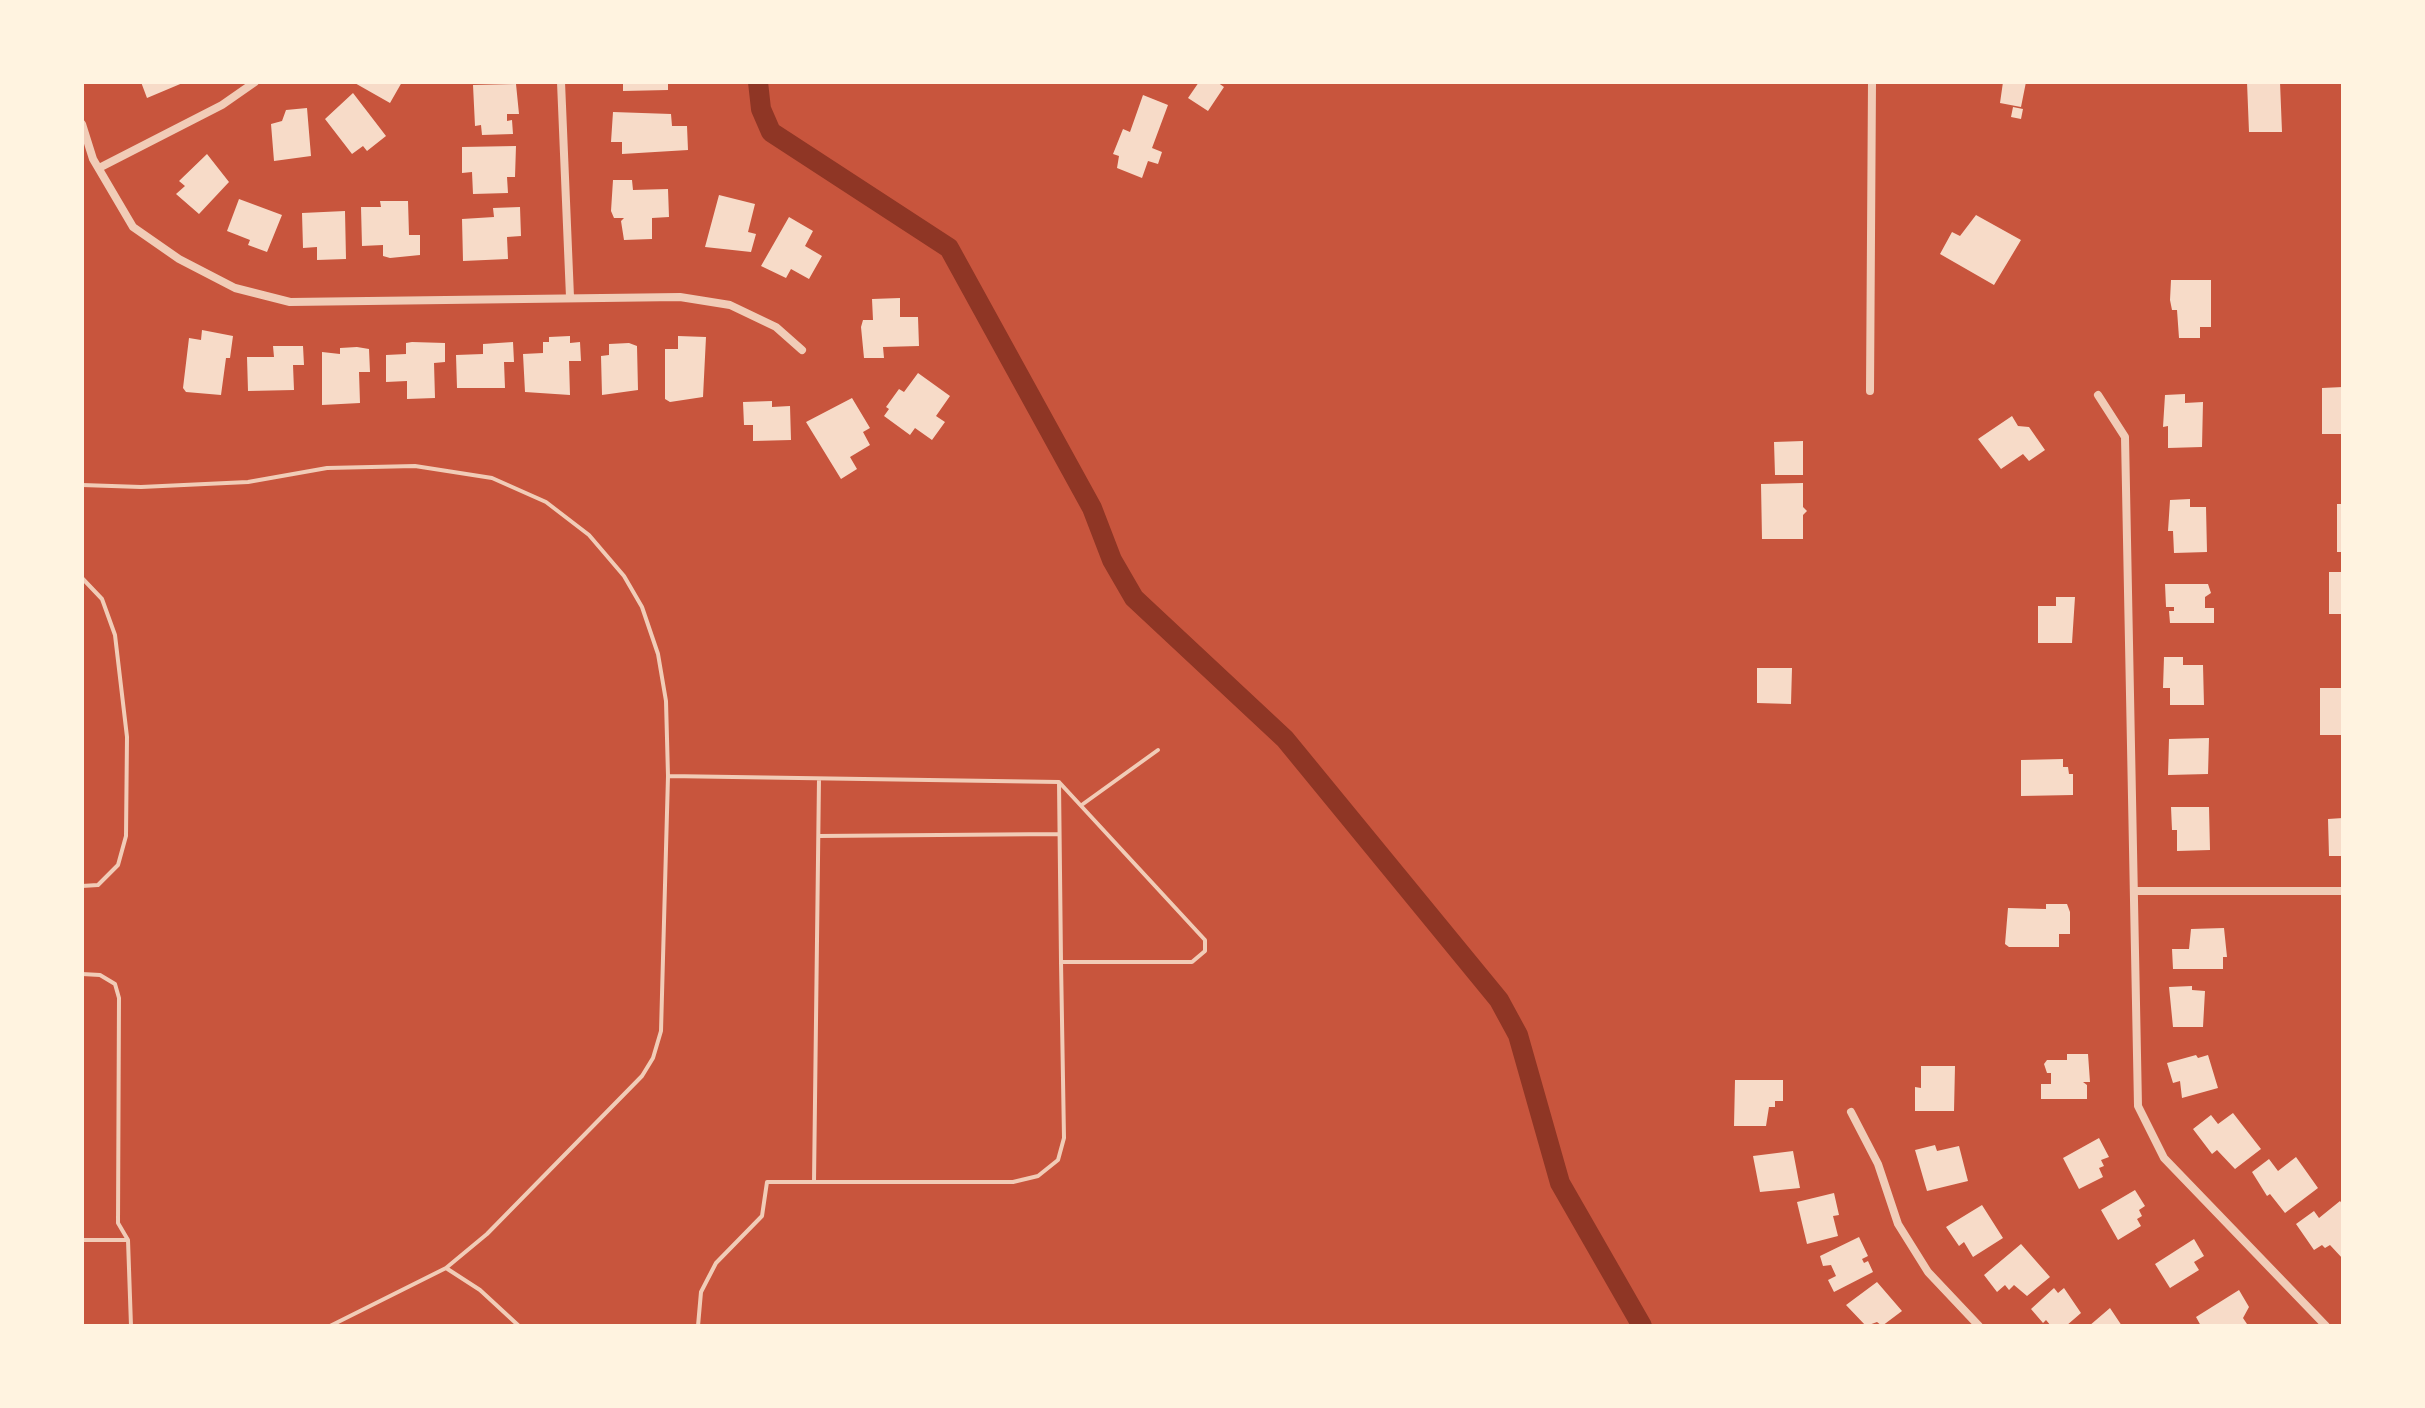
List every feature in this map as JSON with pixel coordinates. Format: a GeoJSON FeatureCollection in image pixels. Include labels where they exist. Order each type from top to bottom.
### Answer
{"type":"FeatureCollection","features":[{"type":"Feature","properties":{"kind":"street"},"geometry":{"type":"LineString","coordinates":[[99,168],[222,105],[255,82]]}},
{"type":"Feature","properties":{"kind":"street"},"geometry":{"type":"LineString","coordinates":[[561,82],[570,297]]}},
{"type":"Feature","properties":{"kind":"street"},"geometry":{"type":"LineString","coordinates":[[1870,391],[1872,82]]}},
{"type":"Feature","properties":{"kind":"street"},"geometry":{"type":"LineString","coordinates":[[82,124],[99,168],[133,227],[179,259],[235,288],[290,302],[680,297],[730,305],[776,327],[802,350]]}},
{"type":"Feature","properties":{"kind":"street"},"geometry":{"type":"LineString","coordinates":[[2098,395],[2125,437],[2138,1106],[2164,1158],[2326,1326]]}},
{"type":"Feature","properties":{"kind":"street"},"geometry":{"type":"LineString","coordinates":[[2134,891],[2343,891]]}},
{"type":"Feature","properties":{"kind":"street"},"geometry":{"type":"LineString","coordinates":[[1851,1112],[1878,1164],[1898,1224],[1928,1272],[1979,1326]]}},
{"type":"Feature","properties":{"kind":"lane"},"geometry":{"type":"LineString","coordinates":[[82,485],[141,487],[248,482],[327,468],[415,466],[492,478],[546,502],[589,535],[624,576],[642,607],[658,654],[666,701],[668,776],[661,1031],[653,1058],[642,1076],[487,1234],[446,1268],[330,1326]]}},
{"type":"Feature","properties":{"kind":"lane"},"geometry":{"type":"LineString","coordinates":[[82,578],[102,599],[115,635],[127,737],[126,836],[118,865],[98,885],[82,886]]}},
{"type":"Feature","properties":{"kind":"lane"},"geometry":{"type":"LineString","coordinates":[[1083,804],[1158,750]]}},
{"type":"Feature","properties":{"kind":"lane"},"geometry":{"type":"LineString","coordinates":[[668,776],[1059,782],[1083,804],[1205,940],[1205,951],[1192,962],[1061,962]]}},
{"type":"Feature","properties":{"kind":"lane"},"geometry":{"type":"LineString","coordinates":[[814,1182],[819,779]]}},
{"type":"Feature","properties":{"kind":"lane"},"geometry":{"type":"LineString","coordinates":[[698,1326],[701,1292],[716,1263],[762,1216],[767,1182],[1013,1182],[1038,1176],[1058,1160],[1064,1138],[1059,782]]}},
{"type":"Feature","properties":{"kind":"lane"},"geometry":{"type":"LineString","coordinates":[[819,836],[1059,834]]}},
{"type":"Feature","properties":{"kind":"lane"},"geometry":{"type":"LineString","coordinates":[[82,974],[100,975],[115,984],[119,998],[118,1223],[128,1240],[131,1326]]}},
{"type":"Feature","properties":{"kind":"lane"},"geometry":{"type":"LineString","coordinates":[[82,1240],[128,1240]]}},
{"type":"Feature","properties":{"kind":"lane"},"geometry":{"type":"LineString","coordinates":[[446,1268],[480,1290],[519,1326]]}},
{"type":"Feature","properties":{"kind":"building"},"geometry":{"type":"Polygon","coordinates":[[[141,82],[185,82],[147,98],[141,82]]]}},
{"type":"Feature","properties":{"kind":"building"},"geometry":{"type":"Polygon","coordinates":[[[353,82],[402,82],[390,103],[353,82]]]}},
{"type":"Feature","properties":{"kind":"building"},"geometry":{"type":"Polygon","coordinates":[[[623,82],[668,82],[668,90],[623,91],[623,82]]]}},
{"type":"Feature","properties":{"kind":"building"},"geometry":{"type":"Polygon","coordinates":[[[1199,82],[1217,82],[1224,87],[1208,111],[1188,98],[1199,82]]]}},
{"type":"Feature","properties":{"kind":"building"},"geometry":{"type":"Polygon","coordinates":[[[2003,82],[2026,82],[2021,107],[2000,103],[2003,82]]]}},
{"type":"Feature","properties":{"kind":"building"},"geometry":{"type":"Polygon","coordinates":[[[2247,82],[2280,82],[2282,132],[2249,132],[2247,82]]]}},
{"type":"Feature","properties":{"kind":"building"},"geometry":{"type":"Polygon","coordinates":[[[516,84],[519,114],[507,114],[507,121],[512,120],[513,134],[482,135],[481,125],[475,126],[473,85],[516,84]]]}},
{"type":"Feature","properties":{"kind":"building"},"geometry":{"type":"Polygon","coordinates":[[[353,93],[386,136],[367,151],[363,146],[352,154],[325,119],[353,93]]]}},
{"type":"Feature","properties":{"kind":"building"},"geometry":{"type":"Polygon","coordinates":[[[1143,95],[1168,105],[1152,148],[1162,152],[1158,164],[1148,161],[1142,178],[1117,168],[1119,156],[1113,154],[1123,129],[1130,132],[1143,95]]]}},
{"type":"Feature","properties":{"kind":"building"},"geometry":{"type":"Polygon","coordinates":[[[2013,107],[2023,109],[2021,119],[2011,117],[2013,107]]]}},
{"type":"Feature","properties":{"kind":"building"},"geometry":{"type":"Polygon","coordinates":[[[307,108],[311,156],[274,161],[271,124],[282,121],[286,110],[307,108]]]}},
{"type":"Feature","properties":{"kind":"building"},"geometry":{"type":"Polygon","coordinates":[[[613,112],[671,114],[672,126],[687,126],[688,150],[622,154],[622,142],[611,142],[613,112]]]}},
{"type":"Feature","properties":{"kind":"building"},"geometry":{"type":"Polygon","coordinates":[[[516,146],[515,177],[507,177],[508,193],[473,194],[472,172],[462,173],[462,147],[516,146]]]}},
{"type":"Feature","properties":{"kind":"building"},"geometry":{"type":"Polygon","coordinates":[[[207,154],[229,182],[199,214],[176,194],[185,186],[179,181],[207,154]]]}},
{"type":"Feature","properties":{"kind":"building"},"geometry":{"type":"Polygon","coordinates":[[[613,180],[632,180],[633,190],[668,189],[669,217],[652,218],[652,239],[624,240],[621,221],[624,218],[614,218],[611,211],[613,180]]]}},
{"type":"Feature","properties":{"kind":"building"},"geometry":{"type":"Polygon","coordinates":[[[719,195],[755,204],[748,232],[756,234],[751,252],[705,247],[719,195]]]}},
{"type":"Feature","properties":{"kind":"building"},"geometry":{"type":"Polygon","coordinates":[[[239,199],[282,215],[267,252],[248,245],[250,240],[227,231],[239,199]]]}},
{"type":"Feature","properties":{"kind":"building"},"geometry":{"type":"Polygon","coordinates":[[[380,201],[408,201],[409,235],[420,235],[420,255],[390,258],[383,256],[383,245],[362,246],[361,207],[381,207],[380,201]]]}},
{"type":"Feature","properties":{"kind":"building"},"geometry":{"type":"Polygon","coordinates":[[[520,207],[521,236],[507,237],[508,259],[463,261],[462,219],[494,217],[493,208],[520,207]]]}},
{"type":"Feature","properties":{"kind":"building"},"geometry":{"type":"Polygon","coordinates":[[[345,211],[346,259],[317,260],[317,247],[303,248],[302,213],[345,211]]]}},
{"type":"Feature","properties":{"kind":"building"},"geometry":{"type":"Polygon","coordinates":[[[1976,215],[2021,240],[1994,285],[1940,254],[1952,232],[1960,236],[1976,215]]]}},
{"type":"Feature","properties":{"kind":"building"},"geometry":{"type":"Polygon","coordinates":[[[789,217],[813,231],[805,246],[822,256],[809,279],[791,269],[786,278],[761,266],[789,217]]]}},
{"type":"Feature","properties":{"kind":"building"},"geometry":{"type":"Polygon","coordinates":[[[2171,280],[2211,280],[2211,327],[2200,327],[2200,338],[2179,338],[2177,310],[2172,310],[2170,300],[2171,280]]]}},
{"type":"Feature","properties":{"kind":"building"},"geometry":{"type":"Polygon","coordinates":[[[900,298],[900,317],[918,317],[919,346],[883,347],[884,358],[864,358],[861,327],[863,320],[873,320],[872,299],[900,298]]]}},
{"type":"Feature","properties":{"kind":"building"},"geometry":{"type":"Polygon","coordinates":[[[202,330],[233,336],[230,358],[226,358],[221,395],[186,392],[183,388],[189,338],[201,340],[202,330]]]}},
{"type":"Feature","properties":{"kind":"building"},"geometry":{"type":"Polygon","coordinates":[[[570,336],[570,343],[580,342],[581,361],[569,361],[570,395],[525,392],[523,354],[543,353],[543,342],[549,342],[549,337],[570,336]]]}},
{"type":"Feature","properties":{"kind":"building"},"geometry":{"type":"Polygon","coordinates":[[[678,336],[706,337],[703,397],[670,402],[665,399],[665,349],[678,349],[678,336]]]}},
{"type":"Feature","properties":{"kind":"building"},"geometry":{"type":"Polygon","coordinates":[[[513,342],[514,362],[504,362],[505,388],[457,388],[456,355],[483,354],[483,344],[513,342]]]}},
{"type":"Feature","properties":{"kind":"building"},"geometry":{"type":"Polygon","coordinates":[[[406,343],[445,343],[445,362],[434,363],[435,398],[407,399],[407,381],[386,382],[386,355],[406,354],[406,343]]]}},
{"type":"Feature","properties":{"kind":"building"},"geometry":{"type":"Polygon","coordinates":[[[629,343],[637,346],[638,390],[602,395],[601,356],[609,355],[609,344],[629,343]]]}},
{"type":"Feature","properties":{"kind":"building"},"geometry":{"type":"Polygon","coordinates":[[[273,346],[303,346],[304,365],[293,365],[294,390],[248,391],[247,357],[274,357],[273,346]]]}},
{"type":"Feature","properties":{"kind":"building"},"geometry":{"type":"Polygon","coordinates":[[[340,348],[369,349],[370,372],[359,372],[360,403],[322,405],[322,352],[340,354],[340,348]]]}},
{"type":"Feature","properties":{"kind":"building"},"geometry":{"type":"Polygon","coordinates":[[[918,373],[950,396],[936,416],[945,422],[932,440],[915,428],[910,435],[884,416],[889,409],[886,407],[899,389],[904,392],[918,373]]]}},
{"type":"Feature","properties":{"kind":"building"},"geometry":{"type":"Polygon","coordinates":[[[2343,387],[2343,434],[2322,434],[2322,388],[2343,387]]]}},
{"type":"Feature","properties":{"kind":"building"},"geometry":{"type":"Polygon","coordinates":[[[2185,394],[2185,403],[2203,402],[2202,447],[2168,448],[2168,426],[2163,427],[2165,395],[2185,394]]]}},
{"type":"Feature","properties":{"kind":"building"},"geometry":{"type":"Polygon","coordinates":[[[852,398],[870,428],[863,432],[870,445],[850,457],[857,469],[841,479],[806,422],[852,398]]]}},
{"type":"Feature","properties":{"kind":"building"},"geometry":{"type":"Polygon","coordinates":[[[772,401],[772,407],[790,406],[791,440],[753,441],[753,425],[744,425],[743,402],[772,401]]]}},
{"type":"Feature","properties":{"kind":"building"},"geometry":{"type":"Polygon","coordinates":[[[2012,416],[2018,426],[2029,427],[2045,450],[2029,461],[2023,454],[2001,469],[1978,439],[2012,416]]]}},
{"type":"Feature","properties":{"kind":"building"},"geometry":{"type":"Polygon","coordinates":[[[1803,441],[1803,475],[1775,475],[1774,442],[1803,441]]]}},
{"type":"Feature","properties":{"kind":"building"},"geometry":{"type":"Polygon","coordinates":[[[1803,483],[1803,507],[1807,511],[1803,515],[1803,539],[1762,539],[1761,484],[1803,483]]]}},
{"type":"Feature","properties":{"kind":"building"},"geometry":{"type":"Polygon","coordinates":[[[2190,499],[2190,507],[2206,507],[2207,552],[2174,553],[2173,531],[2168,531],[2170,500],[2190,499]]]}},
{"type":"Feature","properties":{"kind":"building"},"geometry":{"type":"Polygon","coordinates":[[[2337,504],[2343,504],[2343,552],[2337,552],[2337,504]]]}},
{"type":"Feature","properties":{"kind":"building"},"geometry":{"type":"Polygon","coordinates":[[[2329,572],[2343,572],[2343,614],[2329,614],[2329,572]]]}},
{"type":"Feature","properties":{"kind":"building"},"geometry":{"type":"Polygon","coordinates":[[[2165,584],[2208,584],[2211,593],[2205,597],[2205,608],[2214,608],[2214,623],[2170,623],[2169,611],[2174,611],[2174,607],[2166,607],[2165,584]]]}},
{"type":"Feature","properties":{"kind":"building"},"geometry":{"type":"Polygon","coordinates":[[[2056,597],[2075,597],[2072,643],[2038,643],[2038,606],[2056,606],[2056,597]]]}},
{"type":"Feature","properties":{"kind":"building"},"geometry":{"type":"Polygon","coordinates":[[[2164,657],[2183,657],[2183,665],[2203,665],[2204,705],[2170,705],[2170,688],[2163,688],[2164,657]]]}},
{"type":"Feature","properties":{"kind":"building"},"geometry":{"type":"Polygon","coordinates":[[[1757,668],[1792,668],[1791,704],[1757,703],[1757,668]]]}},
{"type":"Feature","properties":{"kind":"building"},"geometry":{"type":"Polygon","coordinates":[[[2320,688],[2343,688],[2343,735],[2320,735],[2320,688]]]}},
{"type":"Feature","properties":{"kind":"building"},"geometry":{"type":"Polygon","coordinates":[[[2209,738],[2208,774],[2168,775],[2169,739],[2209,738]]]}},
{"type":"Feature","properties":{"kind":"building"},"geometry":{"type":"Polygon","coordinates":[[[2063,759],[2063,767],[2068,767],[2069,774],[2073,774],[2073,795],[2021,796],[2021,760],[2063,759]]]}},
{"type":"Feature","properties":{"kind":"building"},"geometry":{"type":"Polygon","coordinates":[[[2171,807],[2209,807],[2210,850],[2177,851],[2177,830],[2172,830],[2171,807]]]}},
{"type":"Feature","properties":{"kind":"building"},"geometry":{"type":"Polygon","coordinates":[[[2343,818],[2343,856],[2329,856],[2328,819],[2343,818]]]}},
{"type":"Feature","properties":{"kind":"building"},"geometry":{"type":"Polygon","coordinates":[[[2046,904],[2067,904],[2070,912],[2070,934],[2059,934],[2059,947],[2009,947],[2005,944],[2008,908],[2046,909],[2046,904]]]}},
{"type":"Feature","properties":{"kind":"building"},"geometry":{"type":"Polygon","coordinates":[[[2224,928],[2227,957],[2223,957],[2223,969],[2173,969],[2172,949],[2189,949],[2191,929],[2224,928]]]}},
{"type":"Feature","properties":{"kind":"building"},"geometry":{"type":"Polygon","coordinates":[[[2192,986],[2192,990],[2205,991],[2203,1027],[2173,1027],[2169,987],[2192,986]]]}},
{"type":"Feature","properties":{"kind":"building"},"geometry":{"type":"Polygon","coordinates":[[[2067,1054],[2088,1054],[2090,1082],[2083,1082],[2087,1085],[2087,1099],[2041,1099],[2041,1084],[2051,1084],[2051,1073],[2047,1073],[2044,1064],[2047,1060],[2067,1060],[2067,1054]]]}},
{"type":"Feature","properties":{"kind":"building"},"geometry":{"type":"Polygon","coordinates":[[[2196,1055],[2198,1058],[2208,1055],[2218,1088],[2182,1098],[2180,1081],[2173,1083],[2167,1063],[2196,1055]]]}},
{"type":"Feature","properties":{"kind":"building"},"geometry":{"type":"Polygon","coordinates":[[[1921,1066],[1955,1066],[1954,1111],[1915,1111],[1915,1087],[1921,1088],[1921,1066]]]}},
{"type":"Feature","properties":{"kind":"building"},"geometry":{"type":"Polygon","coordinates":[[[1735,1080],[1783,1080],[1783,1101],[1775,1101],[1775,1107],[1769,1107],[1766,1126],[1734,1126],[1735,1080]]]}},
{"type":"Feature","properties":{"kind":"building"},"geometry":{"type":"Polygon","coordinates":[[[2233,1113],[2261,1149],[2235,1169],[2217,1150],[2212,1154],[2193,1129],[2211,1115],[2218,1124],[2233,1113]]]}},
{"type":"Feature","properties":{"kind":"building"},"geometry":{"type":"Polygon","coordinates":[[[2099,1138],[2109,1157],[2101,1160],[2104,1166],[2099,1168],[2103,1177],[2079,1189],[2063,1158],[2099,1138]]]}},
{"type":"Feature","properties":{"kind":"building"},"geometry":{"type":"Polygon","coordinates":[[[1935,1145],[1937,1151],[1959,1146],[1968,1181],[1927,1191],[1915,1150],[1935,1145]]]}},
{"type":"Feature","properties":{"kind":"building"},"geometry":{"type":"Polygon","coordinates":[[[1793,1151],[1800,1188],[1760,1192],[1753,1156],[1793,1151]]]}},
{"type":"Feature","properties":{"kind":"building"},"geometry":{"type":"Polygon","coordinates":[[[2296,1157],[2318,1188],[2285,1213],[2270,1194],[2267,1196],[2252,1172],[2269,1159],[2278,1171],[2296,1157]]]}},
{"type":"Feature","properties":{"kind":"building"},"geometry":{"type":"Polygon","coordinates":[[[2135,1190],[2145,1206],[2139,1210],[2142,1216],[2137,1219],[2141,1226],[2118,1240],[2101,1210],[2135,1190]]]}},
{"type":"Feature","properties":{"kind":"building"},"geometry":{"type":"Polygon","coordinates":[[[1834,1193],[1839,1215],[1833,1216],[1838,1236],[1807,1244],[1797,1202],[1834,1193]]]}},
{"type":"Feature","properties":{"kind":"building"},"geometry":{"type":"Polygon","coordinates":[[[2340,1201],[2343,1205],[2343,1259],[2330,1245],[2314,1250],[2296,1224],[2314,1211],[2319,1218],[2340,1201]]]}},
{"type":"Feature","properties":{"kind":"building"},"geometry":{"type":"Polygon","coordinates":[[[1982,1205],[2003,1238],[1973,1257],[1964,1242],[1959,1246],[1946,1227],[1982,1205]]]}},
{"type":"Feature","properties":{"kind":"building"},"geometry":{"type":"Polygon","coordinates":[[[1859,1237],[1868,1256],[1862,1259],[1864,1263],[1868,1261],[1873,1272],[1834,1292],[1828,1280],[1836,1276],[1831,1265],[1823,1266],[1820,1256],[1859,1237]]]}},
{"type":"Feature","properties":{"kind":"building"},"geometry":{"type":"Polygon","coordinates":[[[2194,1239],[2204,1256],[2194,1262],[2199,1270],[2170,1288],[2155,1264],[2194,1239]]]}},
{"type":"Feature","properties":{"kind":"building"},"geometry":{"type":"Polygon","coordinates":[[[2021,1244],[2050,1277],[2027,1296],[2014,1285],[2009,1290],[2005,1285],[1997,1292],[1984,1275],[2021,1244]]]}},
{"type":"Feature","properties":{"kind":"building"},"geometry":{"type":"Polygon","coordinates":[[[1877,1282],[1902,1311],[1882,1326],[1877,1322],[1866,1326],[1846,1305],[1877,1282]]]}},
{"type":"Feature","properties":{"kind":"building"},"geometry":{"type":"Polygon","coordinates":[[[2054,1288],[2058,1293],[2064,1288],[2081,1313],[2066,1326],[2051,1326],[2046,1320],[2043,1323],[2031,1309],[2054,1288]]]}},
{"type":"Feature","properties":{"kind":"building"},"geometry":{"type":"Polygon","coordinates":[[[2239,1290],[2249,1307],[2243,1318],[2247,1324],[2201,1326],[2196,1317],[2239,1290]]]}},
{"type":"Feature","properties":{"kind":"building"},"geometry":{"type":"Polygon","coordinates":[[[2110,1308],[2122,1326],[2089,1326],[2110,1308]]]}},
{"type":"Feature","properties":{"kind":"waterway"},"geometry":{"type":"LineString","coordinates":[[758,82],[761,109],[771,132],[949,248],[1092,508],[1112,560],[1134,598],[1285,739],[1499,1000],[1518,1035],[1560,1183],[1642,1326]]}}]}
